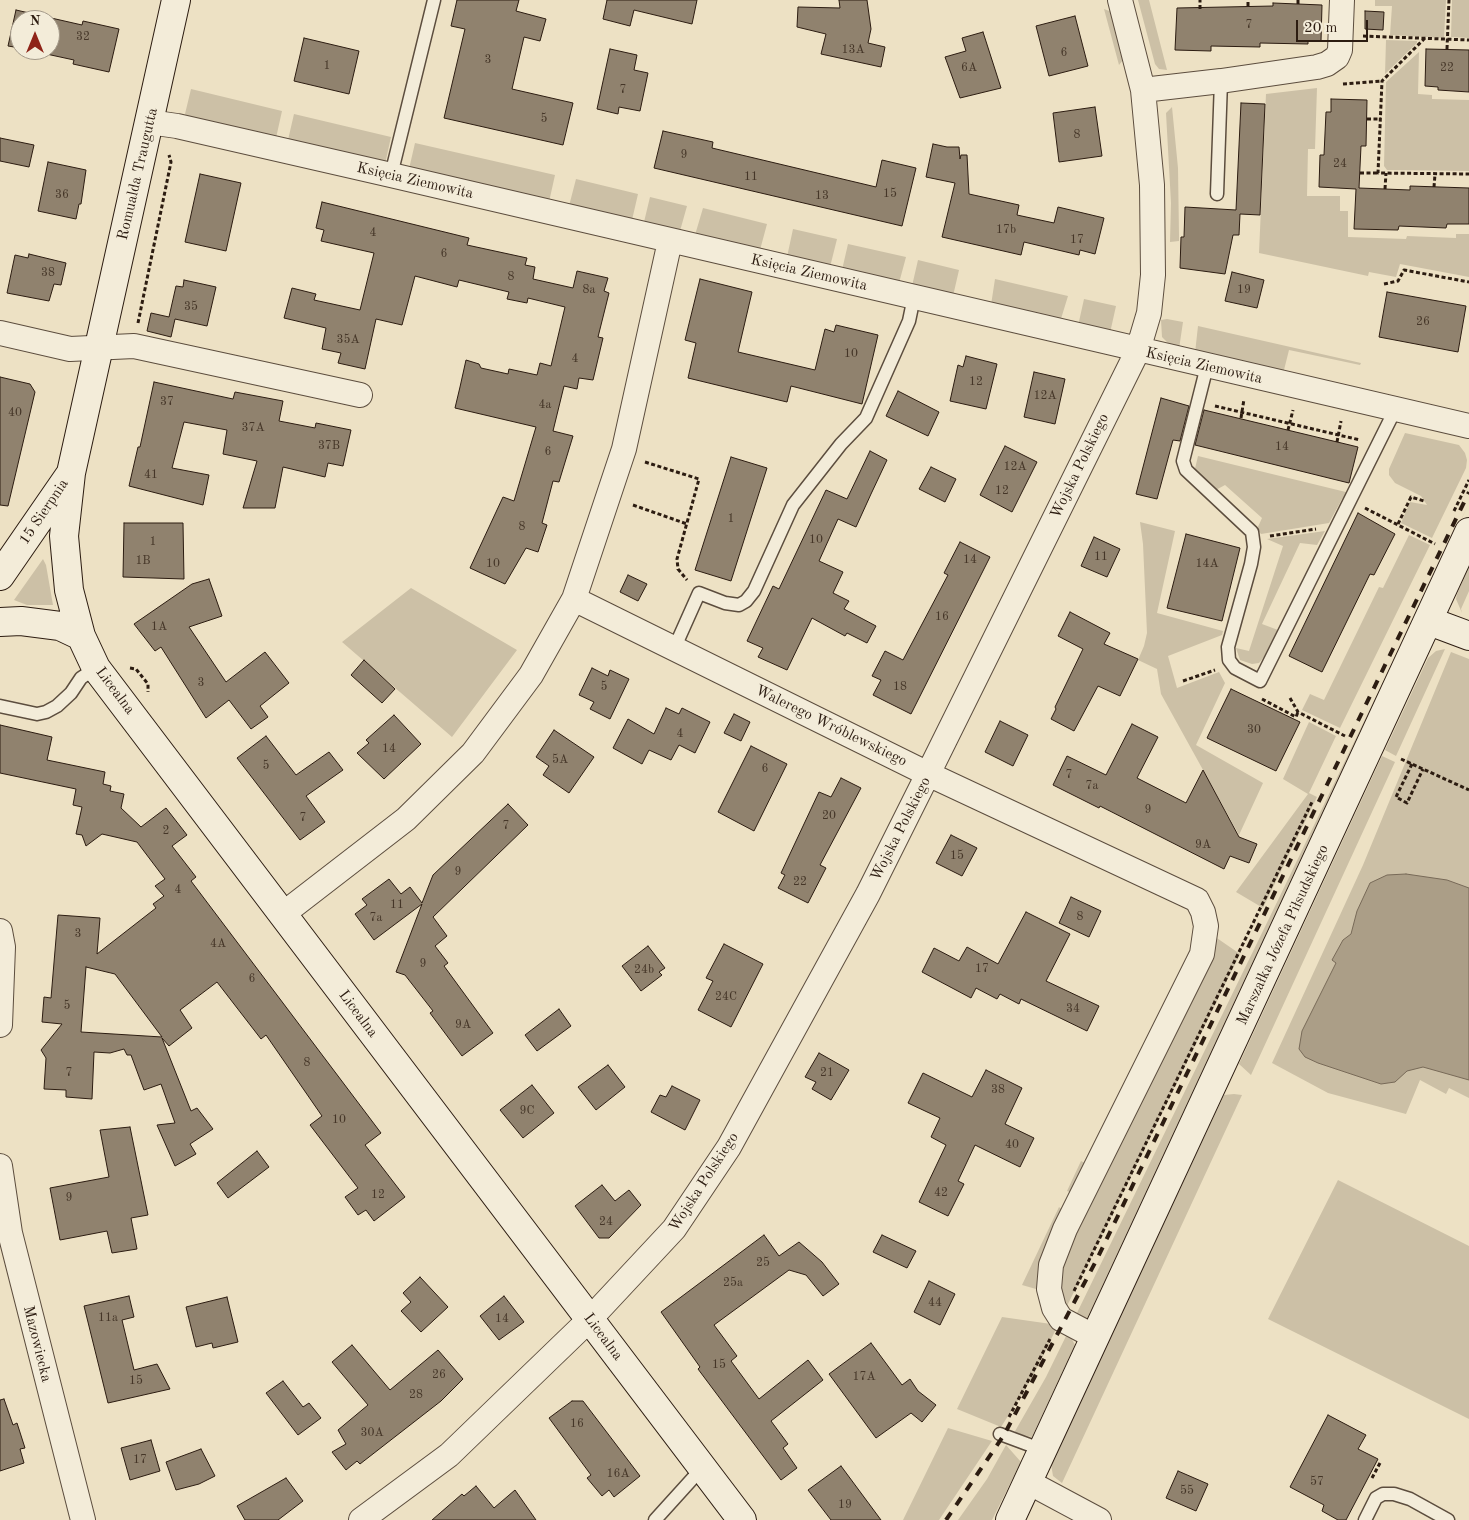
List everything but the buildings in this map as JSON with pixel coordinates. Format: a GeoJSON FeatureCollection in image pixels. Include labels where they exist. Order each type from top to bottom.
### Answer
{"type":"FeatureCollection","features":[{"type":"Feature","properties":{"kind":"street","name":"Romualda Traugutta"},"geometry":{"type":"LineString","coordinates":[[71,473],[176,0]]}},
{"type":"Feature","properties":{"kind":"street","name":"Wojska Polskiego"},"geometry":{"type":"LineString","coordinates":[[361,1520],[449,1454],[590,1319],[674,1230],[729,1147],[868,894],[928,774],[1138,350],[1149,313],[1153,275],[1152,185],[1144,90],[1120,0]]}},
{"type":"Feature","properties":{"kind":"street"},"geometry":{"type":"LineString","coordinates":[[1144,90],[1220,81],[1327,64],[1337,57],[1340,50],[1342,0]]}},
{"type":"Feature","properties":{"kind":"street","name":"Księcia Ziemowita"},"geometry":{"type":"LineString","coordinates":[[149,122],[177,126],[391,175],[670,242],[1469,426]]}},
{"type":"Feature","properties":{"kind":"street"},"geometry":{"type":"LineString","coordinates":[[283,914],[406,819],[473,752],[531,675],[574,599],[624,450],[670,242]]}},
{"type":"Feature","properties":{"kind":"street"},"geometry":{"type":"LineString","coordinates":[[0,333],[70,349],[134,346],[360,396]]}},
{"type":"Feature","properties":{"kind":"street","name":"15 Sierpnia"},"geometry":{"type":"LineString","coordinates":[[0,576],[71,473]]}},
{"type":"Feature","properties":{"kind":"street","name":"Licealna"},"geometry":{"type":"LineString","coordinates":[[71,473],[64,536],[69,590],[81,636],[96,668],[742,1520]]}},
{"type":"Feature","properties":{"kind":"street","name":"Marszałka Józefa Piłsudskiego"},"geometry":{"type":"LineString","coordinates":[[1010,1520],[1429,621],[1461,522]]}},
{"type":"Feature","properties":{"kind":"street","name":"Walerego Wróblewskiego"},"geometry":{"type":"LineString","coordinates":[[574,599],[928,774],[1197,900],[1203,912],[1206,926],[1202,954],[1065,1229],[1051,1265],[1049,1289],[1054,1308],[1061,1319]]}},
{"type":"Feature","properties":{"kind":"street"},"geometry":{"type":"LineString","coordinates":[[0,622],[21,621],[60,626],[81,636]]}},
{"type":"Feature","properties":{"kind":"street"},"geometry":{"type":"LineString","coordinates":[[1429,621],[1469,636]]}},
{"type":"Feature","properties":{"kind":"street"},"geometry":{"type":"LineString","coordinates":[[0,931],[3,947],[0,1025]]}},
{"type":"Feature","properties":{"kind":"street","name":"Mazowiecka"},"geometry":{"type":"LineString","coordinates":[[0,1166],[12,1242],[83,1520]]}},
{"type":"Feature","properties":{"kind":"street"},"geometry":{"type":"LineString","coordinates":[[1061,1319],[1094,1337]]}},
{"type":"Feature","properties":{"kind":"street"},"geometry":{"type":"LineString","coordinates":[[1028,1482],[1099,1520]]}},
{"type":"Feature","properties":{"kind":"lane"},"geometry":{"type":"LineString","coordinates":[[391,175],[434,0]]}},
{"type":"Feature","properties":{"kind":"lane"},"geometry":{"type":"LineString","coordinates":[[1217,194],[1220,81]]}},
{"type":"Feature","properties":{"kind":"lane"},"geometry":{"type":"LineString","coordinates":[[674,648],[699,593],[725,604],[739,605],[746,601],[754,591],[793,505],[841,444],[866,418],[909,321],[914,297]]}},
{"type":"Feature","properties":{"kind":"lane"},"geometry":{"type":"LineString","coordinates":[[1207,366],[1183,461],[1186,470],[1246,526],[1254,539],[1251,564],[1228,647],[1229,660],[1235,668],[1260,681],[1396,410]]}},
{"type":"Feature","properties":{"kind":"lane"},"geometry":{"type":"LineString","coordinates":[[0,706],[37,714],[46,712],[57,706],[71,693],[81,678],[96,668]]}},
{"type":"Feature","properties":{"kind":"lane"},"geometry":{"type":"LineString","coordinates":[[1000,1434],[1043,1450]]}},
{"type":"Feature","properties":{"kind":"lane"},"geometry":{"type":"LineString","coordinates":[[655,1520],[703,1467]]}},
{"type":"Feature","properties":{"kind":"lane"},"geometry":{"type":"LineString","coordinates":[[1365,1520],[1376,1498],[1383,1494],[1394,1494],[1410,1499],[1448,1520]]}},
{"type":"Feature","properties":{"kind":"path"},"geometry":{"type":"LineString","coordinates":[[1200,0],[1200,9]]}},
{"type":"Feature","properties":{"kind":"path"},"geometry":{"type":"LineString","coordinates":[[1248,0],[1248,6]]}},
{"type":"Feature","properties":{"kind":"path"},"geometry":{"type":"LineString","coordinates":[[1447,49],[1449,0]]}},
{"type":"Feature","properties":{"kind":"path"},"geometry":{"type":"LineString","coordinates":[[1340,35],[1469,40]]}},
{"type":"Feature","properties":{"kind":"path"},"geometry":{"type":"LineString","coordinates":[[1378,173],[1382,81],[1425,38]]}},
{"type":"Feature","properties":{"kind":"path"},"geometry":{"type":"LineString","coordinates":[[1366,119],[1381,119]]}},
{"type":"Feature","properties":{"kind":"path"},"geometry":{"type":"LineString","coordinates":[[134,346],[171,162],[168,151]]}},
{"type":"Feature","properties":{"kind":"path"},"geometry":{"type":"LineString","coordinates":[[1360,173],[1469,174]]}},
{"type":"Feature","properties":{"kind":"path"},"geometry":{"type":"LineString","coordinates":[[1386,173],[1386,189]]}},
{"type":"Feature","properties":{"kind":"path"},"geometry":{"type":"LineString","coordinates":[[1434,187],[1435,174]]}},
{"type":"Feature","properties":{"kind":"path"},"geometry":{"type":"LineString","coordinates":[[1384,284],[1398,281],[1404,270],[1469,282]]}},
{"type":"Feature","properties":{"kind":"path"},"geometry":{"type":"LineString","coordinates":[[1240,418],[1245,396]]}},
{"type":"Feature","properties":{"kind":"path"},"geometry":{"type":"LineString","coordinates":[[1206,404],[1368,441]]}},
{"type":"Feature","properties":{"kind":"path"},"geometry":{"type":"LineString","coordinates":[[1288,430],[1293,408]]}},
{"type":"Feature","properties":{"kind":"path"},"geometry":{"type":"LineString","coordinates":[[1337,442],[1341,419]]}},
{"type":"Feature","properties":{"kind":"path"},"geometry":{"type":"LineString","coordinates":[[644,462],[699,479],[677,559],[678,568],[699,593]]}},
{"type":"Feature","properties":{"kind":"path"},"geometry":{"type":"LineString","coordinates":[[1461,522],[1469,480]]}},
{"type":"Feature","properties":{"kind":"path"},"geometry":{"type":"LineString","coordinates":[[1398,524],[1411,497],[1424,501]]}},
{"type":"Feature","properties":{"kind":"path"},"geometry":{"type":"LineString","coordinates":[[634,505],[687,524]]}},
{"type":"Feature","properties":{"kind":"path"},"geometry":{"type":"LineString","coordinates":[[1361,506],[1438,545]]}},
{"type":"Feature","properties":{"kind":"path"},"geometry":{"type":"LineString","coordinates":[[1254,539],[1330,527],[1337,528]]}},
{"type":"Feature","properties":{"kind":"path"},"geometry":{"type":"LineString","coordinates":[[1433,554],[1442,537]]}},
{"type":"Feature","properties":{"kind":"path"},"geometry":{"type":"LineString","coordinates":[[1183,681],[1220,668],[1229,660]]}},
{"type":"Feature","properties":{"kind":"path"},"geometry":{"type":"LineString","coordinates":[[124,671],[128,668],[136,669],[148,684],[148,690]]}},
{"type":"Feature","properties":{"kind":"path"},"geometry":{"type":"LineString","coordinates":[[1290,698],[1298,712],[1344,736]]}},
{"type":"Feature","properties":{"kind":"path"},"geometry":{"type":"LineString","coordinates":[[1340,745],[1349,727]]}},
{"type":"Feature","properties":{"kind":"path"},"geometry":{"type":"LineString","coordinates":[[1402,759],[1469,790]]}},
{"type":"Feature","properties":{"kind":"path"},"geometry":{"type":"LineString","coordinates":[[1412,764],[1396,797],[1407,803],[1423,769]]}},
{"type":"Feature","properties":{"kind":"path"},"geometry":{"type":"LineString","coordinates":[[1000,1434],[1061,1319],[1314,799]]}},
{"type":"Feature","properties":{"kind":"shaded area"},"geometry":{"type":"Polygon","coordinates":[[[1138,0],[1149,0],[1167,70],[1159,69],[1155,64],[1138,0]]]}},
{"type":"Feature","properties":{"kind":"shaded area"},"geometry":{"type":"Polygon","coordinates":[[[1375,0],[1446,0],[1444,38],[1390,35],[1392,6],[1375,6],[1375,0]]]}},
{"type":"Feature","properties":{"kind":"shaded area"},"geometry":{"type":"Polygon","coordinates":[[[1452,0],[1469,0],[1469,38],[1451,37],[1452,0]]]}},
{"type":"Feature","properties":{"kind":"shaded area"},"geometry":{"type":"Polygon","coordinates":[[[1104,9],[1112,12],[1123,60],[1119,65],[1104,9]]]}},
{"type":"Feature","properties":{"kind":"shaded area"},"geometry":{"type":"Polygon","coordinates":[[[1386,40],[1417,41],[1417,43],[1385,74],[1386,40]]]}},
{"type":"Feature","properties":{"kind":"shaded area"},"geometry":{"type":"Polygon","coordinates":[[[1419,52],[1418,94],[1432,95],[1432,99],[1469,100],[1469,171],[1387,170],[1384,166],[1386,82],[1419,52]]]}},
{"type":"Feature","properties":{"kind":"shaded area"},"geometry":{"type":"Polygon","coordinates":[[[1317,88],[1315,149],[1308,149],[1307,196],[1340,196],[1340,211],[1348,211],[1348,237],[1406,239],[1407,236],[1456,238],[1456,234],[1469,234],[1469,277],[1400,264],[1396,277],[1369,272],[1368,276],[1259,253],[1266,94],[1317,88]]]}},
{"type":"Feature","properties":{"kind":"shaded area"},"geometry":{"type":"Polygon","coordinates":[[[191,89],[282,111],[276,138],[187,117],[185,114],[191,89]]]}},
{"type":"Feature","properties":{"kind":"shaded area"},"geometry":{"type":"Polygon","coordinates":[[[1172,107],[1178,168],[1179,241],[1170,242],[1171,203],[1166,113],[1172,107]]]}},
{"type":"Feature","properties":{"kind":"shaded area"},"geometry":{"type":"Polygon","coordinates":[[[294,114],[391,137],[385,164],[288,140],[294,114]]]}},
{"type":"Feature","properties":{"kind":"shaded area"},"geometry":{"type":"Polygon","coordinates":[[[415,143],[555,175],[549,202],[409,169],[415,143]]]}},
{"type":"Feature","properties":{"kind":"shaded area"},"geometry":{"type":"Polygon","coordinates":[[[576,179],[638,194],[632,220],[569,206],[576,179]]]}},
{"type":"Feature","properties":{"kind":"shaded area"},"geometry":{"type":"Polygon","coordinates":[[[650,197],[687,206],[680,231],[644,222],[650,197]]]}},
{"type":"Feature","properties":{"kind":"shaded area"},"geometry":{"type":"Polygon","coordinates":[[[703,208],[767,224],[760,250],[695,235],[703,208]]]}},
{"type":"Feature","properties":{"kind":"shaded area"},"geometry":{"type":"Polygon","coordinates":[[[793,229],[837,239],[830,267],[787,257],[793,229]]]}},
{"type":"Feature","properties":{"kind":"shaded area"},"geometry":{"type":"Polygon","coordinates":[[[848,244],[906,257],[899,283],[842,270],[848,244]]]}},
{"type":"Feature","properties":{"kind":"shaded area"},"geometry":{"type":"Polygon","coordinates":[[[918,260],[959,270],[953,296],[912,286],[918,260]]]}},
{"type":"Feature","properties":{"kind":"shaded area"},"geometry":{"type":"Polygon","coordinates":[[[995,279],[1068,296],[1060,322],[991,305],[995,279]]]}},
{"type":"Feature","properties":{"kind":"shaded area"},"geometry":{"type":"Polygon","coordinates":[[[1084,299],[1116,306],[1110,333],[1078,326],[1084,299]]]}},
{"type":"Feature","properties":{"kind":"shaded area"},"geometry":{"type":"Polygon","coordinates":[[[1167,319],[1183,322],[1179,349],[1173,348],[1162,337],[1161,320],[1167,319]]]}},
{"type":"Feature","properties":{"kind":"shaded area"},"geometry":{"type":"Polygon","coordinates":[[[1198,326],[1361,363],[1360,365],[1289,350],[1283,374],[1195,353],[1198,326]]]}},
{"type":"Feature","properties":{"kind":"shaded area"},"geometry":{"type":"Polygon","coordinates":[[[1405,433],[1459,445],[1465,453],[1467,460],[1466,468],[1432,538],[1401,523],[1410,502],[1427,505],[1421,496],[1395,483],[1389,475],[1389,469],[1405,433]]]}},
{"type":"Feature","properties":{"kind":"shaded area"},"geometry":{"type":"Polygon","coordinates":[[[1198,456],[1350,493],[1342,499],[1329,523],[1261,534],[1257,529],[1262,518],[1225,485],[1214,491],[1194,473],[1198,456]]]}},
{"type":"Feature","properties":{"kind":"shaded area"},"geometry":{"type":"Polygon","coordinates":[[[1469,503],[1087,1321],[1074,1319],[1279,898],[1469,503]]]}},
{"type":"Feature","properties":{"kind":"shaded area"},"geometry":{"type":"Polygon","coordinates":[[[1140,522],[1175,531],[1157,613],[1223,631],[1222,635],[1168,656],[1177,688],[1219,672],[1225,683],[1196,745],[1263,783],[1239,835],[1161,694],[1157,669],[1138,660],[1147,633],[1143,544],[1140,522]]]}},
{"type":"Feature","properties":{"kind":"shaded area"},"geometry":{"type":"Polygon","coordinates":[[[1325,531],[1317,545],[1300,543],[1262,624],[1278,630],[1264,657],[1259,663],[1252,664],[1240,660],[1236,648],[1249,651],[1283,546],[1267,539],[1325,531]]]}},
{"type":"Feature","properties":{"kind":"shaded area"},"geometry":{"type":"Polygon","coordinates":[[[1409,535],[1430,545],[1340,728],[1302,710],[1310,694],[1324,700],[1379,587],[1383,588],[1409,535]]]}},
{"type":"Feature","properties":{"kind":"shaded area"},"geometry":{"type":"Polygon","coordinates":[[[43,559],[46,565],[53,605],[27,605],[14,600],[43,559]]]}},
{"type":"Feature","properties":{"kind":"shaded area"},"geometry":{"type":"Polygon","coordinates":[[[1469,566],[1469,591],[1461,609],[1462,613],[1456,599],[1469,566]]]}},
{"type":"Feature","properties":{"kind":"shaded area"},"geometry":{"type":"Polygon","coordinates":[[[411,588],[517,650],[452,737],[342,642],[411,588]]]}},
{"type":"Feature","properties":{"kind":"shaded area"},"geometry":{"type":"Polygon","coordinates":[[[1445,649],[1396,756],[1385,750],[1428,658],[1436,651],[1445,649]]]}},
{"type":"Feature","properties":{"kind":"shaded area"},"geometry":{"type":"Polygon","coordinates":[[[1451,652],[1469,659],[1469,1098],[1449,1088],[1446,1094],[1420,1080],[1406,1114],[1328,1093],[1272,1063],[1363,865],[1451,652]]]}},
{"type":"Feature","properties":{"kind":"shaded area"},"geometry":{"type":"Polygon","coordinates":[[[1309,722],[1336,736],[1309,793],[1317,797],[1263,908],[1236,892],[1308,794],[1283,779],[1309,722]]]}},
{"type":"Feature","properties":{"kind":"shaded area"},"geometry":{"type":"Polygon","coordinates":[[[1382,756],[1395,762],[1251,1075],[1239,1064],[1382,756]]]}},
{"type":"Feature","properties":{"kind":"shaded area"},"geometry":{"type":"Polygon","coordinates":[[[1406,874],[1447,880],[1469,888],[1469,1080],[1423,1067],[1407,1071],[1395,1082],[1381,1084],[1318,1063],[1305,1057],[1299,1049],[1302,1031],[1336,963],[1332,960],[1343,940],[1351,934],[1357,911],[1370,883],[1387,875],[1406,874]]]}},
{"type":"Feature","properties":{"kind":"shaded area"},"geometry":{"type":"Polygon","coordinates":[[[1211,934],[1240,954],[1067,1306],[1061,1298],[1059,1270],[1211,934]]]}},
{"type":"Feature","properties":{"kind":"shaded area"},"geometry":{"type":"Polygon","coordinates":[[[1224,1095],[1242,1095],[1062,1483],[1053,1476],[1051,1464],[1224,1095]]]}},
{"type":"Feature","properties":{"kind":"shaded area"},"geometry":{"type":"Polygon","coordinates":[[[1081,1161],[1089,1165],[1075,1194],[1067,1191],[1081,1161]]]}},
{"type":"Feature","properties":{"kind":"shaded area"},"geometry":{"type":"Polygon","coordinates":[[[1338,1180],[1469,1246],[1469,1419],[1268,1319],[1338,1180]]]}},
{"type":"Feature","properties":{"kind":"shaded area"},"geometry":{"type":"Polygon","coordinates":[[[1059,1207],[1065,1212],[1036,1289],[1022,1285],[1059,1207]]]}},
{"type":"Feature","properties":{"kind":"shaded area"},"geometry":{"type":"Polygon","coordinates":[[[1002,1317],[1058,1325],[1032,1378],[1001,1427],[957,1409],[1002,1317]]]}},
{"type":"Feature","properties":{"kind":"shaded area"},"geometry":{"type":"Polygon","coordinates":[[[1068,1332],[1075,1345],[1032,1437],[1014,1433],[1046,1377],[1068,1332]]]}},
{"type":"Feature","properties":{"kind":"shaded area"},"geometry":{"type":"Polygon","coordinates":[[[948,1428],[992,1441],[939,1520],[903,1520],[948,1428]]]}},
{"type":"Feature","properties":{"kind":"shaded area"},"geometry":{"type":"Polygon","coordinates":[[[1006,1445],[1021,1462],[992,1520],[958,1520],[987,1479],[1006,1445]]]}},
{"type":"Feature","properties":{"kind":"railway"},"geometry":{"type":"LineString","coordinates":[[946,1520],[1004,1435],[1096,1261],[1469,492]]}}]}
